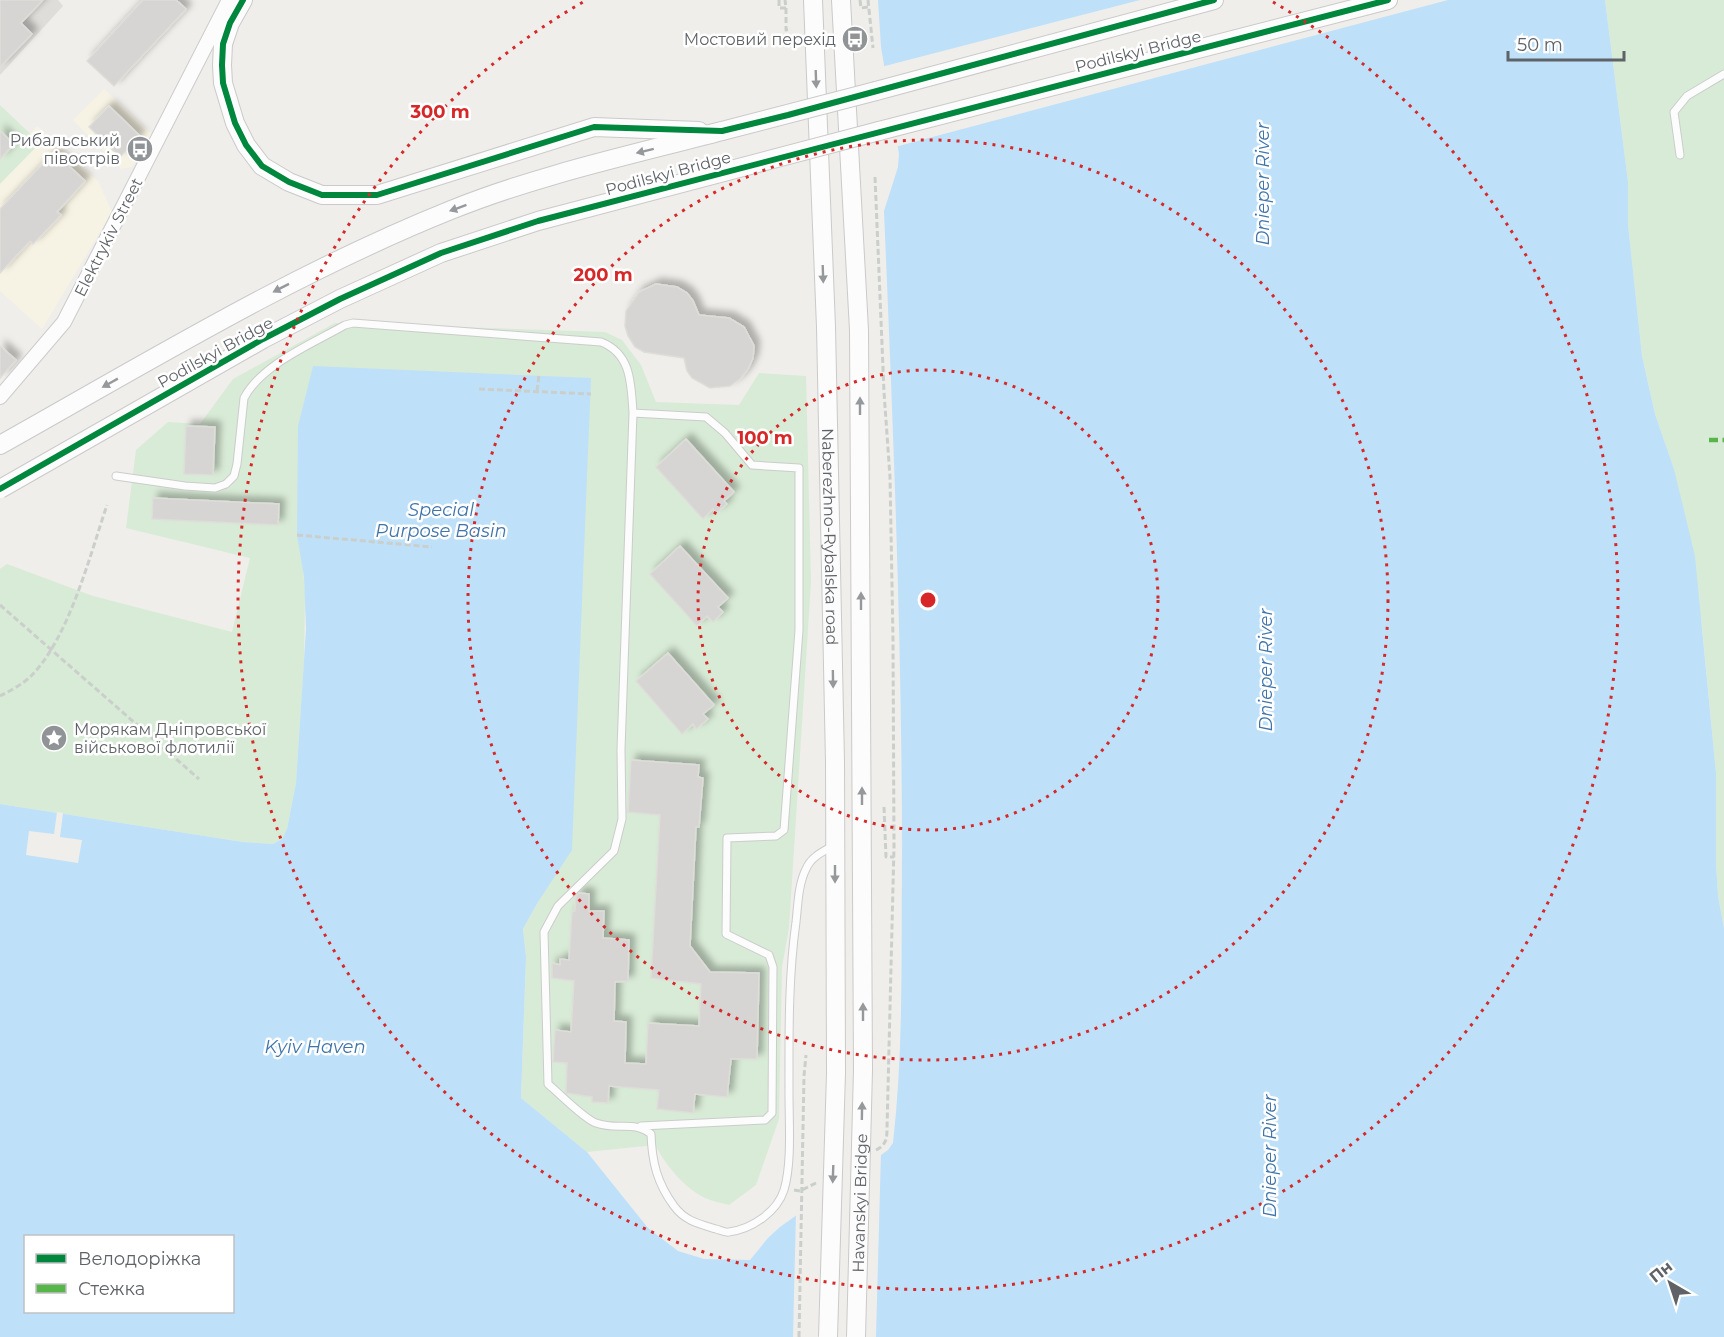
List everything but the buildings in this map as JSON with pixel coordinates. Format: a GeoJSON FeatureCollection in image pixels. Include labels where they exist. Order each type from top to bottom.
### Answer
{"type":"FeatureCollection","features":[{"type":"Feature","properties":{"kind":"main road"},"geometry":{"type":"LineString","coordinates":[[243,0],[230,23],[223,44],[223,83],[235,123],[246,145],[262,166],[289,182],[322,195],[377,195],[594,128],[722,131]]}},
{"type":"Feature","properties":{"kind":"main road","name":"Naberezhno-Rybalska road"},"geometry":{"type":"LineString","coordinates":[[813,0],[825,327],[835,845],[836,1073]]}},
{"type":"Feature","properties":{"kind":"main road","name":"Naberezhno-Rybalska road"},"geometry":{"type":"LineString","coordinates":[[841,0],[859,330],[863,1070]]}},
{"type":"Feature","properties":{"kind":"main road","name":"Podilskyi Bridge"},"geometry":{"type":"LineString","coordinates":[[0,445],[276,291],[378,241],[453,209],[530,183],[1214,0]]}},
{"type":"Feature","properties":{"kind":"main road","name":"Podilskyi Bridge"},"geometry":{"type":"LineString","coordinates":[[0,489],[263,339],[340,299],[441,253],[538,221],[1388,0]]}},
{"type":"Feature","properties":{"kind":"main road","name":"Havanskyi Bridge"},"geometry":{"type":"LineString","coordinates":[[856,1337],[863,1070]]}},
{"type":"Feature","properties":{"kind":"main road","name":"Havanskyi Bridge"},"geometry":{"type":"LineString","coordinates":[[828,1337],[836,1073]]}},
{"type":"Feature","properties":{"kind":"street","name":"Elektrykiv Street"},"geometry":{"type":"LineString","coordinates":[[0,397],[63,322],[229,0]]}},
{"type":"Feature","properties":{"kind":"lane"},"geometry":{"type":"LineString","coordinates":[[1680,155],[1674,112],[1687,96],[1724,74]]}},
{"type":"Feature","properties":{"kind":"lane"},"geometry":{"type":"LineString","coordinates":[[116,476],[185,486],[215,488],[225,484],[235,473],[244,398],[250,387],[279,363],[345,325],[353,323],[602,342],[618,351],[631,378],[633,413],[621,749],[622,819],[614,851],[558,906],[544,932],[548,1084],[593,1122],[610,1126],[765,1120],[772,1113],[773,967],[769,955],[726,933],[727,838],[776,836],[784,830],[799,630],[799,468],[752,465],[724,433],[706,417],[633,413]]}},
{"type":"Feature","properties":{"kind":"lane"},"geometry":{"type":"LineString","coordinates":[[641,1126],[651,1134],[652,1157],[663,1191],[679,1212],[695,1224],[727,1233],[762,1219],[776,1205],[782,1196],[787,1176],[794,934],[801,882],[806,867],[814,857],[835,845]]}},
{"type":"Feature","properties":{"kind":"path"},"geometry":{"type":"LineString","coordinates":[[779,0],[779,8],[786,8]]}},
{"type":"Feature","properties":{"kind":"path"},"geometry":{"type":"LineString","coordinates":[[785,0],[786,30],[791,30]]}},
{"type":"Feature","properties":{"kind":"path"},"geometry":{"type":"LineString","coordinates":[[860,0],[861,8],[868,8]]}},
{"type":"Feature","properties":{"kind":"path"},"geometry":{"type":"LineString","coordinates":[[868,0],[873,48]]}},
{"type":"Feature","properties":{"kind":"path"},"geometry":{"type":"LineString","coordinates":[[875,177],[890,477],[893,652],[894,857],[887,1129],[886,1141],[882,1148]]}},
{"type":"Feature","properties":{"kind":"path"},"geometry":{"type":"LineString","coordinates":[[871,258],[879,258]]}},
{"type":"Feature","properties":{"kind":"path"},"geometry":{"type":"LineString","coordinates":[[537,391],[539,375]]}},
{"type":"Feature","properties":{"kind":"path"},"geometry":{"type":"LineString","coordinates":[[479,389],[591,394]]}},
{"type":"Feature","properties":{"kind":"path"},"geometry":{"type":"LineString","coordinates":[[0,696],[30,677],[51,650],[78,592],[107,505]]}},
{"type":"Feature","properties":{"kind":"path"},"geometry":{"type":"LineString","coordinates":[[297,535],[432,547]]}},
{"type":"Feature","properties":{"kind":"path"},"geometry":{"type":"LineString","coordinates":[[0,605],[200,779]]}},
{"type":"Feature","properties":{"kind":"path"},"geometry":{"type":"LineString","coordinates":[[884,807],[886,857],[894,857]]}},
{"type":"Feature","properties":{"kind":"path"},"geometry":{"type":"LineString","coordinates":[[799,1337],[806,1055]]}},
{"type":"Feature","properties":{"kind":"shaded area"},"geometry":{"type":"Polygon","coordinates":[[[0,0],[58,0],[63,6],[0,75],[0,0]]]}},
{"type":"Feature","properties":{"kind":"shaded area"},"geometry":{"type":"Polygon","coordinates":[[[104,89],[153,135],[132,167],[121,169],[73,120],[104,89]]]}},
{"type":"Feature","properties":{"kind":"shaded area"},"geometry":{"type":"Polygon","coordinates":[[[37,126],[98,181],[112,212],[42,329],[0,291],[0,165],[37,126]]]}},
{"type":"Feature","properties":{"kind":"green space"},"geometry":{"type":"Polygon","coordinates":[[[1605,0],[1724,0],[1724,928],[1718,896],[1716,773],[1702,626],[1674,469],[1655,414],[1642,356],[1628,224],[1628,182],[1605,0]]]}},
{"type":"Feature","properties":{"kind":"green space"},"geometry":{"type":"Polygon","coordinates":[[[0,105],[40,143],[0,184],[0,105]]]}},
{"type":"Feature","properties":{"kind":"green space"},"geometry":{"type":"Polygon","coordinates":[[[335,323],[605,332],[622,340],[641,365],[656,402],[739,405],[759,373],[806,376],[811,582],[789,928],[782,967],[779,1119],[756,1185],[729,1205],[705,1198],[689,1188],[670,1168],[655,1145],[587,1152],[521,1098],[526,957],[523,929],[538,902],[302,556],[305,593],[304,663],[296,783],[287,829],[282,839],[273,844],[243,842],[0,804],[0,569],[7,564],[93,596],[232,632],[250,558],[126,528],[136,450],[168,422],[200,424],[233,379],[335,323]]]}},
{"type":"Feature","properties":{"kind":"water"},"geometry":{"type":"Polygon","coordinates":[[[878,0],[1605,0],[1628,182],[1628,224],[1642,356],[1655,414],[1674,469],[1695,556],[1716,773],[1716,863],[1718,896],[1724,928],[1724,1337],[0,1337],[0,804],[243,842],[273,844],[282,839],[287,829],[296,783],[306,629],[304,577],[297,535],[298,426],[313,366],[591,378],[572,850],[523,929],[526,957],[521,1098],[587,1152],[648,1228],[678,1251],[704,1259],[750,1260],[780,1227],[888,1150],[893,1143],[897,1107],[900,1035],[902,773],[884,211],[898,167],[899,154],[881,47],[878,0]]]}},
{"type":"Feature","properties":{"kind":"pier"},"geometry":{"type":"Polygon","coordinates":[[[1140,0],[1448,0],[895,147],[881,67],[1140,0]]]}},
{"type":"Feature","properties":{"kind":"pier"},"geometry":{"type":"Polygon","coordinates":[[[57,812],[63,813],[60,837],[82,840],[78,863],[26,855],[29,831],[54,834],[57,812]]]}},
{"type":"Feature","properties":{"kind":"pier"},"geometry":{"type":"Polygon","coordinates":[[[881,1152],[876,1337],[793,1337],[796,1212],[881,1152]]]}},
{"type":"Feature","properties":{"kind":"marked path"},"geometry":{"type":"LineString","coordinates":[[1709,440],[1724,440]]}},
{"type":"Feature","properties":{"kind":"cycle path"},"geometry":{"type":"LineString","coordinates":[[243,0],[230,23],[223,44],[223,83],[235,123],[246,145],[262,166],[289,182],[322,195],[377,195],[594,127],[722,131],[1214,0]]}},
{"type":"Feature","properties":{"kind":"cycle path"},"geometry":{"type":"LineString","coordinates":[[0,489],[263,339],[340,299],[441,253],[538,221],[1388,0]]}},
{"type":"Feature","properties":{"kind":"place","name":"Мостовий перехід"},"geometry":{"type":"Point","coordinates":[855,39]}},
{"type":"Feature","properties":{"kind":"place","name":"Рибальський півострів"},"geometry":{"type":"Point","coordinates":[140,149]}},
{"type":"Feature","properties":{"kind":"place","name":"Морякам Дніпровської військової флотилії"},"geometry":{"type":"Point","coordinates":[54,738]}},
{"type":"Feature","properties":{"kind":"water label","name":"Dnieper River"},"geometry":{"type":"Point","coordinates":[1263,184]}},
{"type":"Feature","properties":{"kind":"water label","name":"Special Purpose Basin"},"geometry":{"type":"Point","coordinates":[441,520]}},
{"type":"Feature","properties":{"kind":"water label","name":"Dnieper River"},"geometry":{"type":"Point","coordinates":[1266,670]}},
{"type":"Feature","properties":{"kind":"water label","name":"Kyiv Haven"},"geometry":{"type":"Point","coordinates":[315,1047]}},
{"type":"Feature","properties":{"kind":"water label","name":"Dnieper River"},"geometry":{"type":"Point","coordinates":[1270,1156]}}]}
